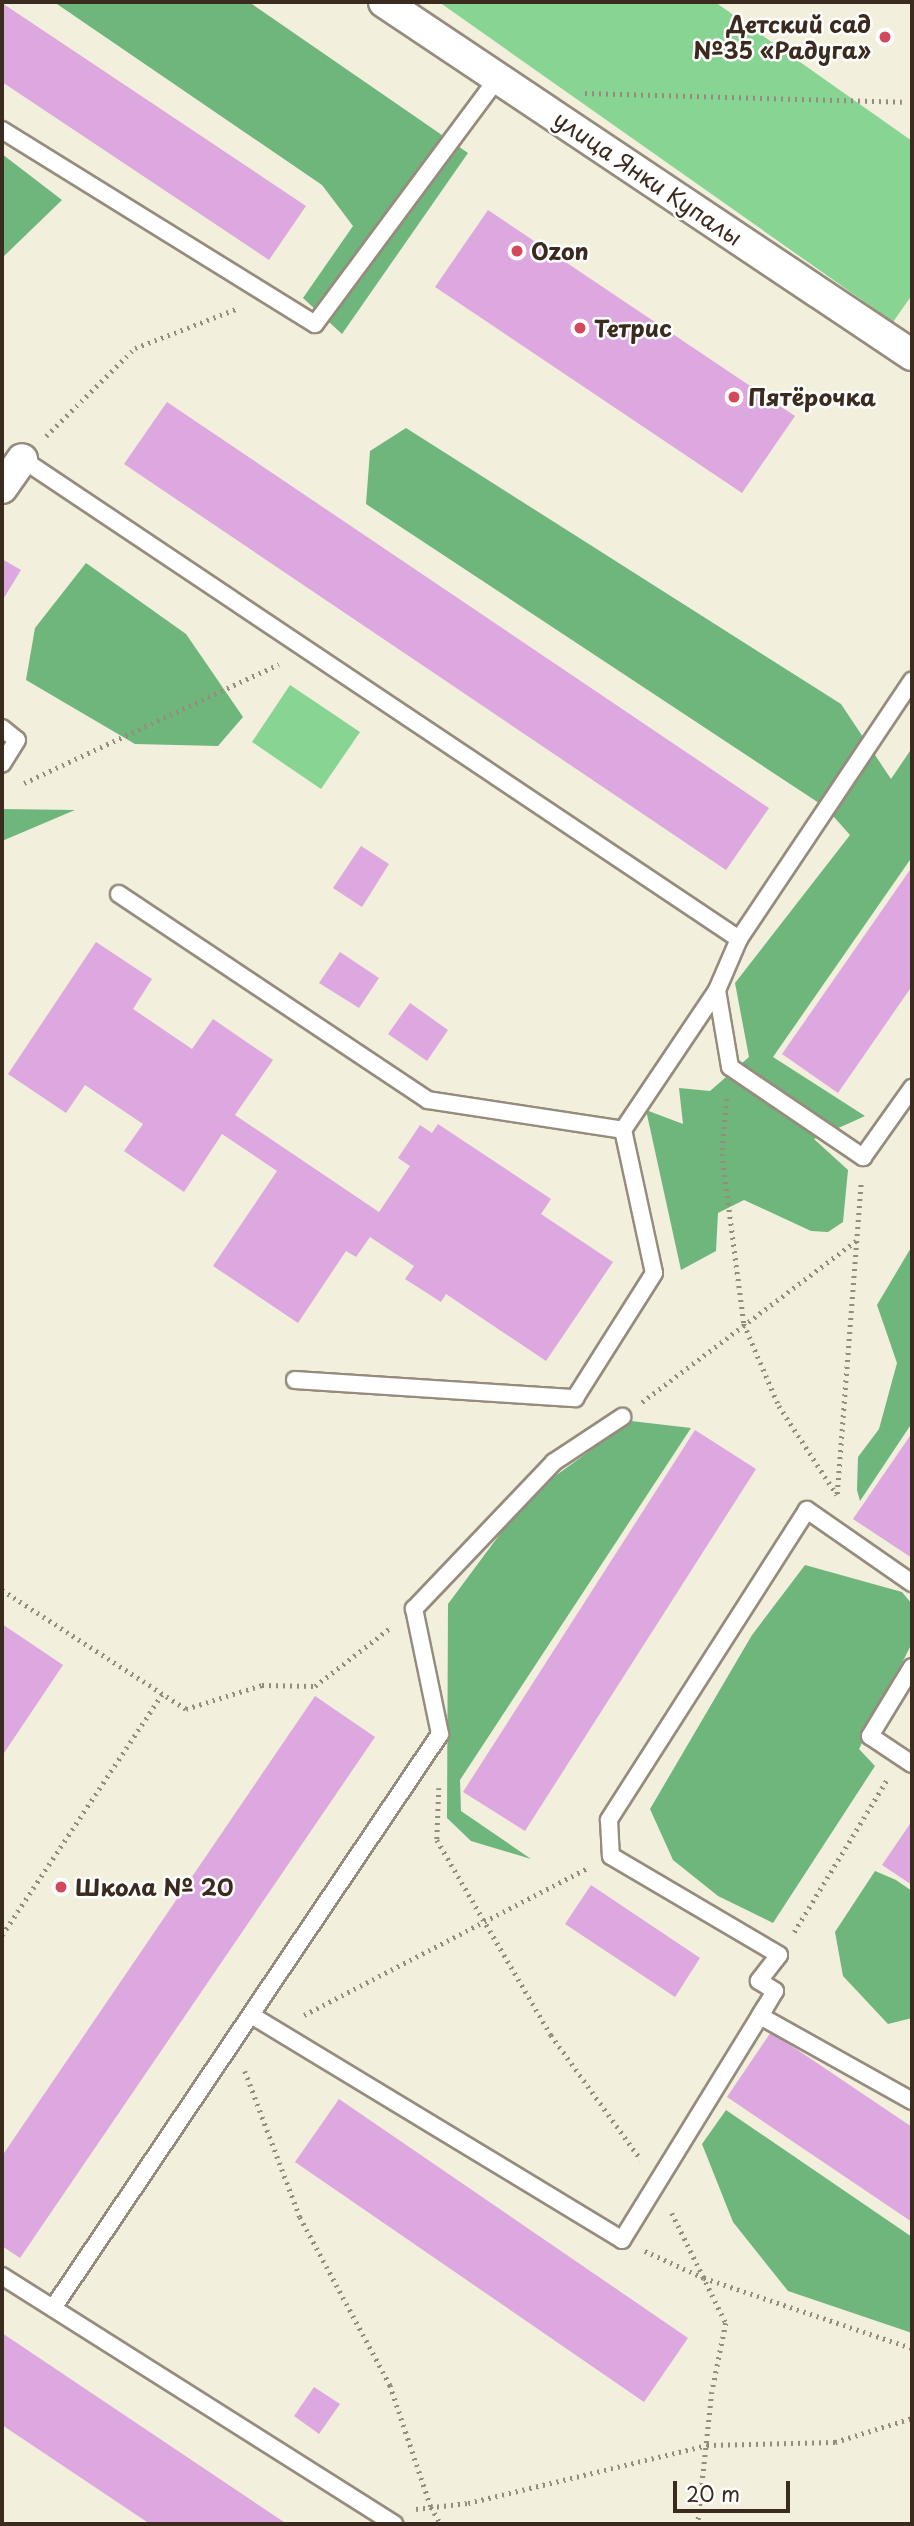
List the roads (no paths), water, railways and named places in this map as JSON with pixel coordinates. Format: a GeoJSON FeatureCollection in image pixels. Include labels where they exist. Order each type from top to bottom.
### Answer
{"type":"FeatureCollection","features":[{"type":"Feature","properties":{"kind":"street","name":"улица Янки Купалы"},"geometry":{"type":"LineString","coordinates":[[384,2],[912,355]]}},
{"type":"Feature","properties":{"kind":"street"},"geometry":{"type":"LineString","coordinates":[[2,488],[22,459]]}},
{"type":"Feature","properties":{"kind":"lane"},"geometry":{"type":"LineString","coordinates":[[2,130],[315,324],[498,78]]}},
{"type":"Feature","properties":{"kind":"lane"},"geometry":{"type":"LineString","coordinates":[[22,459],[739,939]]}},
{"type":"Feature","properties":{"kind":"lane"},"geometry":{"type":"LineString","coordinates":[[295,1380],[575,1398],[654,1273],[623,1130],[717,990],[739,939],[912,681]]}},
{"type":"Feature","properties":{"kind":"lane"},"geometry":{"type":"LineString","coordinates":[[2,728],[17,740],[2,764]]}},
{"type":"Feature","properties":{"kind":"lane"},"geometry":{"type":"LineString","coordinates":[[119,894],[428,1100],[623,1130]]}},
{"type":"Feature","properties":{"kind":"lane"},"geometry":{"type":"LineString","coordinates":[[717,990],[730,1067],[863,1157],[912,1088]]}},
{"type":"Feature","properties":{"kind":"lane"},"geometry":{"type":"LineString","coordinates":[[53,2308],[440,1734],[414,1609],[554,1462],[622,1418]]}},
{"type":"Feature","properties":{"kind":"lane"},"geometry":{"type":"LineString","coordinates":[[775,1991],[759,1981],[779,1955],[611,1856],[609,1820],[807,1510],[912,1583]]}},
{"type":"Feature","properties":{"kind":"lane"},"geometry":{"type":"LineString","coordinates":[[907,1760],[870,1736],[912,1667]]}},
{"type":"Feature","properties":{"kind":"lane"},"geometry":{"type":"LineString","coordinates":[[251,2015],[622,2240],[775,1991]]}},
{"type":"Feature","properties":{"kind":"lane"},"geometry":{"type":"LineString","coordinates":[[775,1991],[760,2016],[912,2101]]}},
{"type":"Feature","properties":{"kind":"lane"},"geometry":{"type":"LineString","coordinates":[[2,2276],[394,2524]]}},
{"type":"Feature","properties":{"kind":"place","name":"Детский сад №35 «Радуга»"},"geometry":{"type":"Point","coordinates":[885,37]}},
{"type":"Feature","properties":{"kind":"place","name":"Ozon"},"geometry":{"type":"Point","coordinates":[517,251]}},
{"type":"Feature","properties":{"kind":"place","name":"Тетрис"},"geometry":{"type":"Point","coordinates":[580,328]}},
{"type":"Feature","properties":{"kind":"place","name":"Пятёрочка"},"geometry":{"type":"Point","coordinates":[734,397]}},
{"type":"Feature","properties":{"kind":"place","name":"Школа № 20"},"geometry":{"type":"Point","coordinates":[61,1887]}}]}
